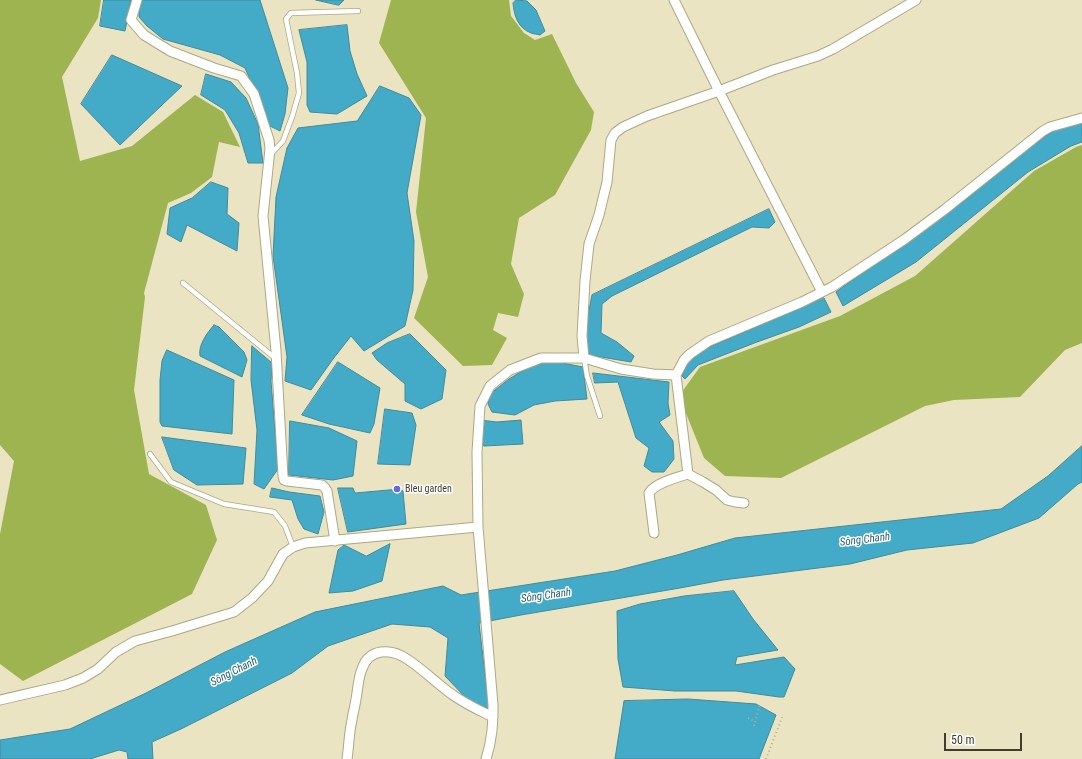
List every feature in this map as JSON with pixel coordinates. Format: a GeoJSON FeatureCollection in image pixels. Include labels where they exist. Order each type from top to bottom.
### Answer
{"type":"FeatureCollection","features":[{"type":"Feature","properties":{"kind":"street"},"geometry":{"type":"LineString","coordinates":[[137,0],[131,20],[144,35],[170,51],[214,68],[241,76],[254,94],[269,140],[270,149],[263,216],[277,359],[283,476],[284,480],[287,482],[322,485],[328,491],[335,540]]}},
{"type":"Feature","properties":{"kind":"street"},"geometry":{"type":"LineString","coordinates":[[674,0],[822,292]]}},
{"type":"Feature","properties":{"kind":"street"},"geometry":{"type":"LineString","coordinates":[[584,358],[582,336],[589,244],[607,182],[611,140],[615,133],[623,127],[647,116],[719,91],[773,70],[818,56],[833,49],[916,0]]}},
{"type":"Feature","properties":{"kind":"street"},"geometry":{"type":"LineString","coordinates":[[688,474],[676,374],[684,360],[690,354],[709,341],[802,302],[832,287],[905,239],[1043,131],[1050,127],[1082,118]]}},
{"type":"Feature","properties":{"kind":"street"},"geometry":{"type":"LineString","coordinates":[[486,759],[491,744],[493,705],[478,527],[476,452],[480,406],[490,386],[510,370],[541,358],[584,358],[621,369],[653,374],[676,374]]}},
{"type":"Feature","properties":{"kind":"street"},"geometry":{"type":"LineString","coordinates":[[654,533],[649,493],[654,487],[688,474],[709,486],[728,500],[744,503]]}},
{"type":"Feature","properties":{"kind":"street"},"geometry":{"type":"LineString","coordinates":[[0,700],[65,685],[84,678],[98,669],[116,652],[135,641],[234,612],[252,598],[268,581],[283,554],[293,547],[335,540],[478,527]]}},
{"type":"Feature","properties":{"kind":"street"},"geometry":{"type":"LineString","coordinates":[[347,759],[351,720],[362,668],[371,656],[379,652],[390,652],[407,659],[464,703],[493,717]]}},
{"type":"Feature","properties":{"kind":"lane"},"geometry":{"type":"LineString","coordinates":[[270,156],[284,141],[299,93],[297,72],[286,19],[291,14],[358,11]]}},
{"type":"Feature","properties":{"kind":"lane"},"geometry":{"type":"LineString","coordinates":[[183,283],[277,359]]}},
{"type":"Feature","properties":{"kind":"lane"},"geometry":{"type":"LineString","coordinates":[[584,358],[600,416]]}},
{"type":"Feature","properties":{"kind":"lane"},"geometry":{"type":"LineString","coordinates":[[150,454],[171,482],[224,504],[274,512],[285,526],[293,547]]}},
{"type":"Feature","properties":{"kind":"path"},"geometry":{"type":"LineString","coordinates":[[754,726],[760,704]]}},
{"type":"Feature","properties":{"kind":"path"},"geometry":{"type":"LineString","coordinates":[[766,759],[783,715]]}},
{"type":"Feature","properties":{"kind":"path"},"geometry":{"type":"LineString","coordinates":[[748,718],[755,721]]}},
{"type":"Feature","properties":{"kind":"green space"},"geometry":{"type":"Polygon","coordinates":[[[0,0],[101,0],[98,18],[62,77],[80,161],[132,146],[195,95],[223,112],[240,147],[219,142],[212,177],[191,193],[168,203],[144,293],[145,297],[134,390],[149,474],[206,505],[217,540],[192,594],[23,681],[0,664],[0,534],[14,461],[0,445],[0,0]]]}},
{"type":"Feature","properties":{"kind":"green space"},"geometry":{"type":"Polygon","coordinates":[[[391,0],[509,0],[511,16],[524,33],[535,40],[552,34],[576,83],[594,112],[591,130],[555,195],[519,218],[511,264],[524,294],[518,317],[498,313],[493,330],[507,338],[492,365],[463,366],[414,318],[428,277],[416,212],[426,118],[379,43],[391,0]]]}},
{"type":"Feature","properties":{"kind":"green space"},"geometry":{"type":"Polygon","coordinates":[[[1082,145],[1082,343],[1065,350],[1020,397],[954,400],[925,406],[781,478],[725,476],[704,458],[679,396],[700,367],[840,316],[915,276],[1034,171],[1082,145]]]}},
{"type":"Feature","properties":{"kind":"water"},"geometry":{"type":"Polygon","coordinates":[[[104,0],[131,0],[125,31],[100,26],[104,0]]]}},
{"type":"Feature","properties":{"kind":"water"},"geometry":{"type":"Polygon","coordinates":[[[143,0],[260,0],[288,88],[285,114],[280,131],[270,126],[245,68],[220,55],[163,39],[147,26],[139,17],[139,7],[143,0]]]}},
{"type":"Feature","properties":{"kind":"water"},"geometry":{"type":"Polygon","coordinates":[[[316,0],[344,0],[339,5],[316,0]]]}},
{"type":"Feature","properties":{"kind":"water"},"geometry":{"type":"Polygon","coordinates":[[[516,0],[527,1],[536,10],[545,31],[540,35],[531,33],[520,25],[514,12],[513,3],[516,0]]]}},
{"type":"Feature","properties":{"kind":"water"},"geometry":{"type":"Polygon","coordinates":[[[347,25],[350,51],[357,74],[367,96],[337,114],[310,112],[307,105],[307,62],[299,30],[347,25]]]}},
{"type":"Feature","properties":{"kind":"water"},"geometry":{"type":"Polygon","coordinates":[[[112,55],[182,86],[120,145],[81,104],[112,55]]]}},
{"type":"Feature","properties":{"kind":"water"},"geometry":{"type":"Polygon","coordinates":[[[206,74],[231,82],[246,98],[258,124],[263,163],[248,163],[239,133],[225,110],[201,95],[206,74]]]}},
{"type":"Feature","properties":{"kind":"water"},"geometry":{"type":"Polygon","coordinates":[[[380,86],[409,98],[421,115],[407,193],[414,241],[413,290],[405,326],[364,351],[351,336],[311,390],[285,381],[287,357],[273,256],[276,197],[287,148],[298,128],[357,121],[380,86]]]}},
{"type":"Feature","properties":{"kind":"water"},"geometry":{"type":"Polygon","coordinates":[[[1082,123],[1082,142],[1071,146],[1028,172],[916,262],[843,306],[836,292],[1042,138],[1058,128],[1082,123]]]}},
{"type":"Feature","properties":{"kind":"water"},"geometry":{"type":"Polygon","coordinates":[[[211,182],[228,188],[227,214],[239,223],[237,251],[187,225],[181,242],[167,234],[170,208],[192,198],[211,182]]]}},
{"type":"Feature","properties":{"kind":"water"},"geometry":{"type":"Polygon","coordinates":[[[769,209],[775,222],[769,228],[752,227],[612,296],[602,304],[601,333],[617,342],[634,356],[631,362],[589,355],[585,330],[592,295],[769,209]]]}},
{"type":"Feature","properties":{"kind":"water"},"geometry":{"type":"Polygon","coordinates":[[[824,298],[831,312],[799,327],[698,365],[685,379],[682,376],[687,362],[703,350],[824,298]]]}},
{"type":"Feature","properties":{"kind":"water"},"geometry":{"type":"Polygon","coordinates":[[[214,325],[219,327],[244,352],[247,360],[242,377],[200,356],[200,348],[202,343],[214,325]]]}},
{"type":"Feature","properties":{"kind":"water"},"geometry":{"type":"Polygon","coordinates":[[[410,334],[446,370],[442,399],[421,409],[405,401],[405,384],[377,360],[372,353],[387,343],[410,334]]]}},
{"type":"Feature","properties":{"kind":"water"},"geometry":{"type":"Polygon","coordinates":[[[252,346],[272,363],[271,381],[278,469],[264,489],[254,484],[257,430],[251,380],[252,346]]]}},
{"type":"Feature","properties":{"kind":"water"},"geometry":{"type":"Polygon","coordinates":[[[167,350],[234,380],[232,434],[162,426],[160,422],[160,380],[162,361],[167,350]]]}},
{"type":"Feature","properties":{"kind":"water"},"geometry":{"type":"Polygon","coordinates":[[[552,361],[583,367],[587,399],[555,401],[534,405],[515,415],[492,412],[488,404],[490,394],[509,379],[534,364],[552,361]]]}},
{"type":"Feature","properties":{"kind":"water"},"geometry":{"type":"Polygon","coordinates":[[[338,362],[380,388],[374,424],[370,433],[329,424],[302,415],[338,362]]]}},
{"type":"Feature","properties":{"kind":"water"},"geometry":{"type":"Polygon","coordinates":[[[593,373],[669,382],[668,403],[670,415],[659,422],[673,441],[674,459],[664,472],[652,472],[644,466],[649,448],[636,438],[618,382],[595,383],[593,373]]]}},
{"type":"Feature","properties":{"kind":"water"},"geometry":{"type":"Polygon","coordinates":[[[385,409],[412,413],[416,425],[410,465],[378,464],[385,409]]]}},
{"type":"Feature","properties":{"kind":"water"},"geometry":{"type":"Polygon","coordinates":[[[480,420],[497,422],[521,420],[523,444],[484,446],[480,443],[480,420]]]}},
{"type":"Feature","properties":{"kind":"water"},"geometry":{"type":"Polygon","coordinates":[[[290,421],[329,428],[357,441],[353,476],[333,480],[289,475],[290,421]]]}},
{"type":"Feature","properties":{"kind":"water"},"geometry":{"type":"Polygon","coordinates":[[[162,437],[246,448],[243,484],[197,485],[174,470],[162,437]]]}},
{"type":"Feature","properties":{"kind":"water","name":"Sông Chanh"},"geometry":{"type":"Polygon","coordinates":[[[1082,446],[1082,482],[1039,518],[973,543],[907,550],[850,564],[723,580],[479,623],[489,709],[467,699],[445,676],[448,638],[430,627],[392,624],[328,646],[292,673],[152,742],[153,759],[128,759],[127,752],[119,750],[90,759],[0,759],[0,740],[70,729],[146,693],[225,652],[315,612],[443,586],[461,595],[615,571],[735,538],[1001,509],[1048,476],[1082,446]]]}},
{"type":"Feature","properties":{"kind":"water"},"geometry":{"type":"Polygon","coordinates":[[[272,488],[320,496],[324,512],[318,534],[304,529],[298,519],[292,500],[270,497],[272,488]]]}},
{"type":"Feature","properties":{"kind":"water"},"geometry":{"type":"Polygon","coordinates":[[[338,488],[353,488],[355,493],[400,489],[403,491],[406,524],[348,532],[338,488]]]}},
{"type":"Feature","properties":{"kind":"water"},"geometry":{"type":"Polygon","coordinates":[[[390,544],[382,581],[353,591],[329,593],[338,550],[344,545],[366,556],[390,544]]]}},
{"type":"Feature","properties":{"kind":"water"},"geometry":{"type":"Polygon","coordinates":[[[734,591],[753,619],[778,650],[737,657],[735,665],[784,657],[795,669],[784,697],[736,691],[675,691],[623,687],[618,659],[617,611],[640,604],[684,596],[734,591]]]}},
{"type":"Feature","properties":{"kind":"water"},"geometry":{"type":"Polygon","coordinates":[[[688,699],[756,704],[776,715],[759,759],[615,759],[624,701],[688,699]]]}},
{"type":"Feature","properties":{"kind":"place","name":"Bleu garden"},"geometry":{"type":"Point","coordinates":[397,489]}}]}
